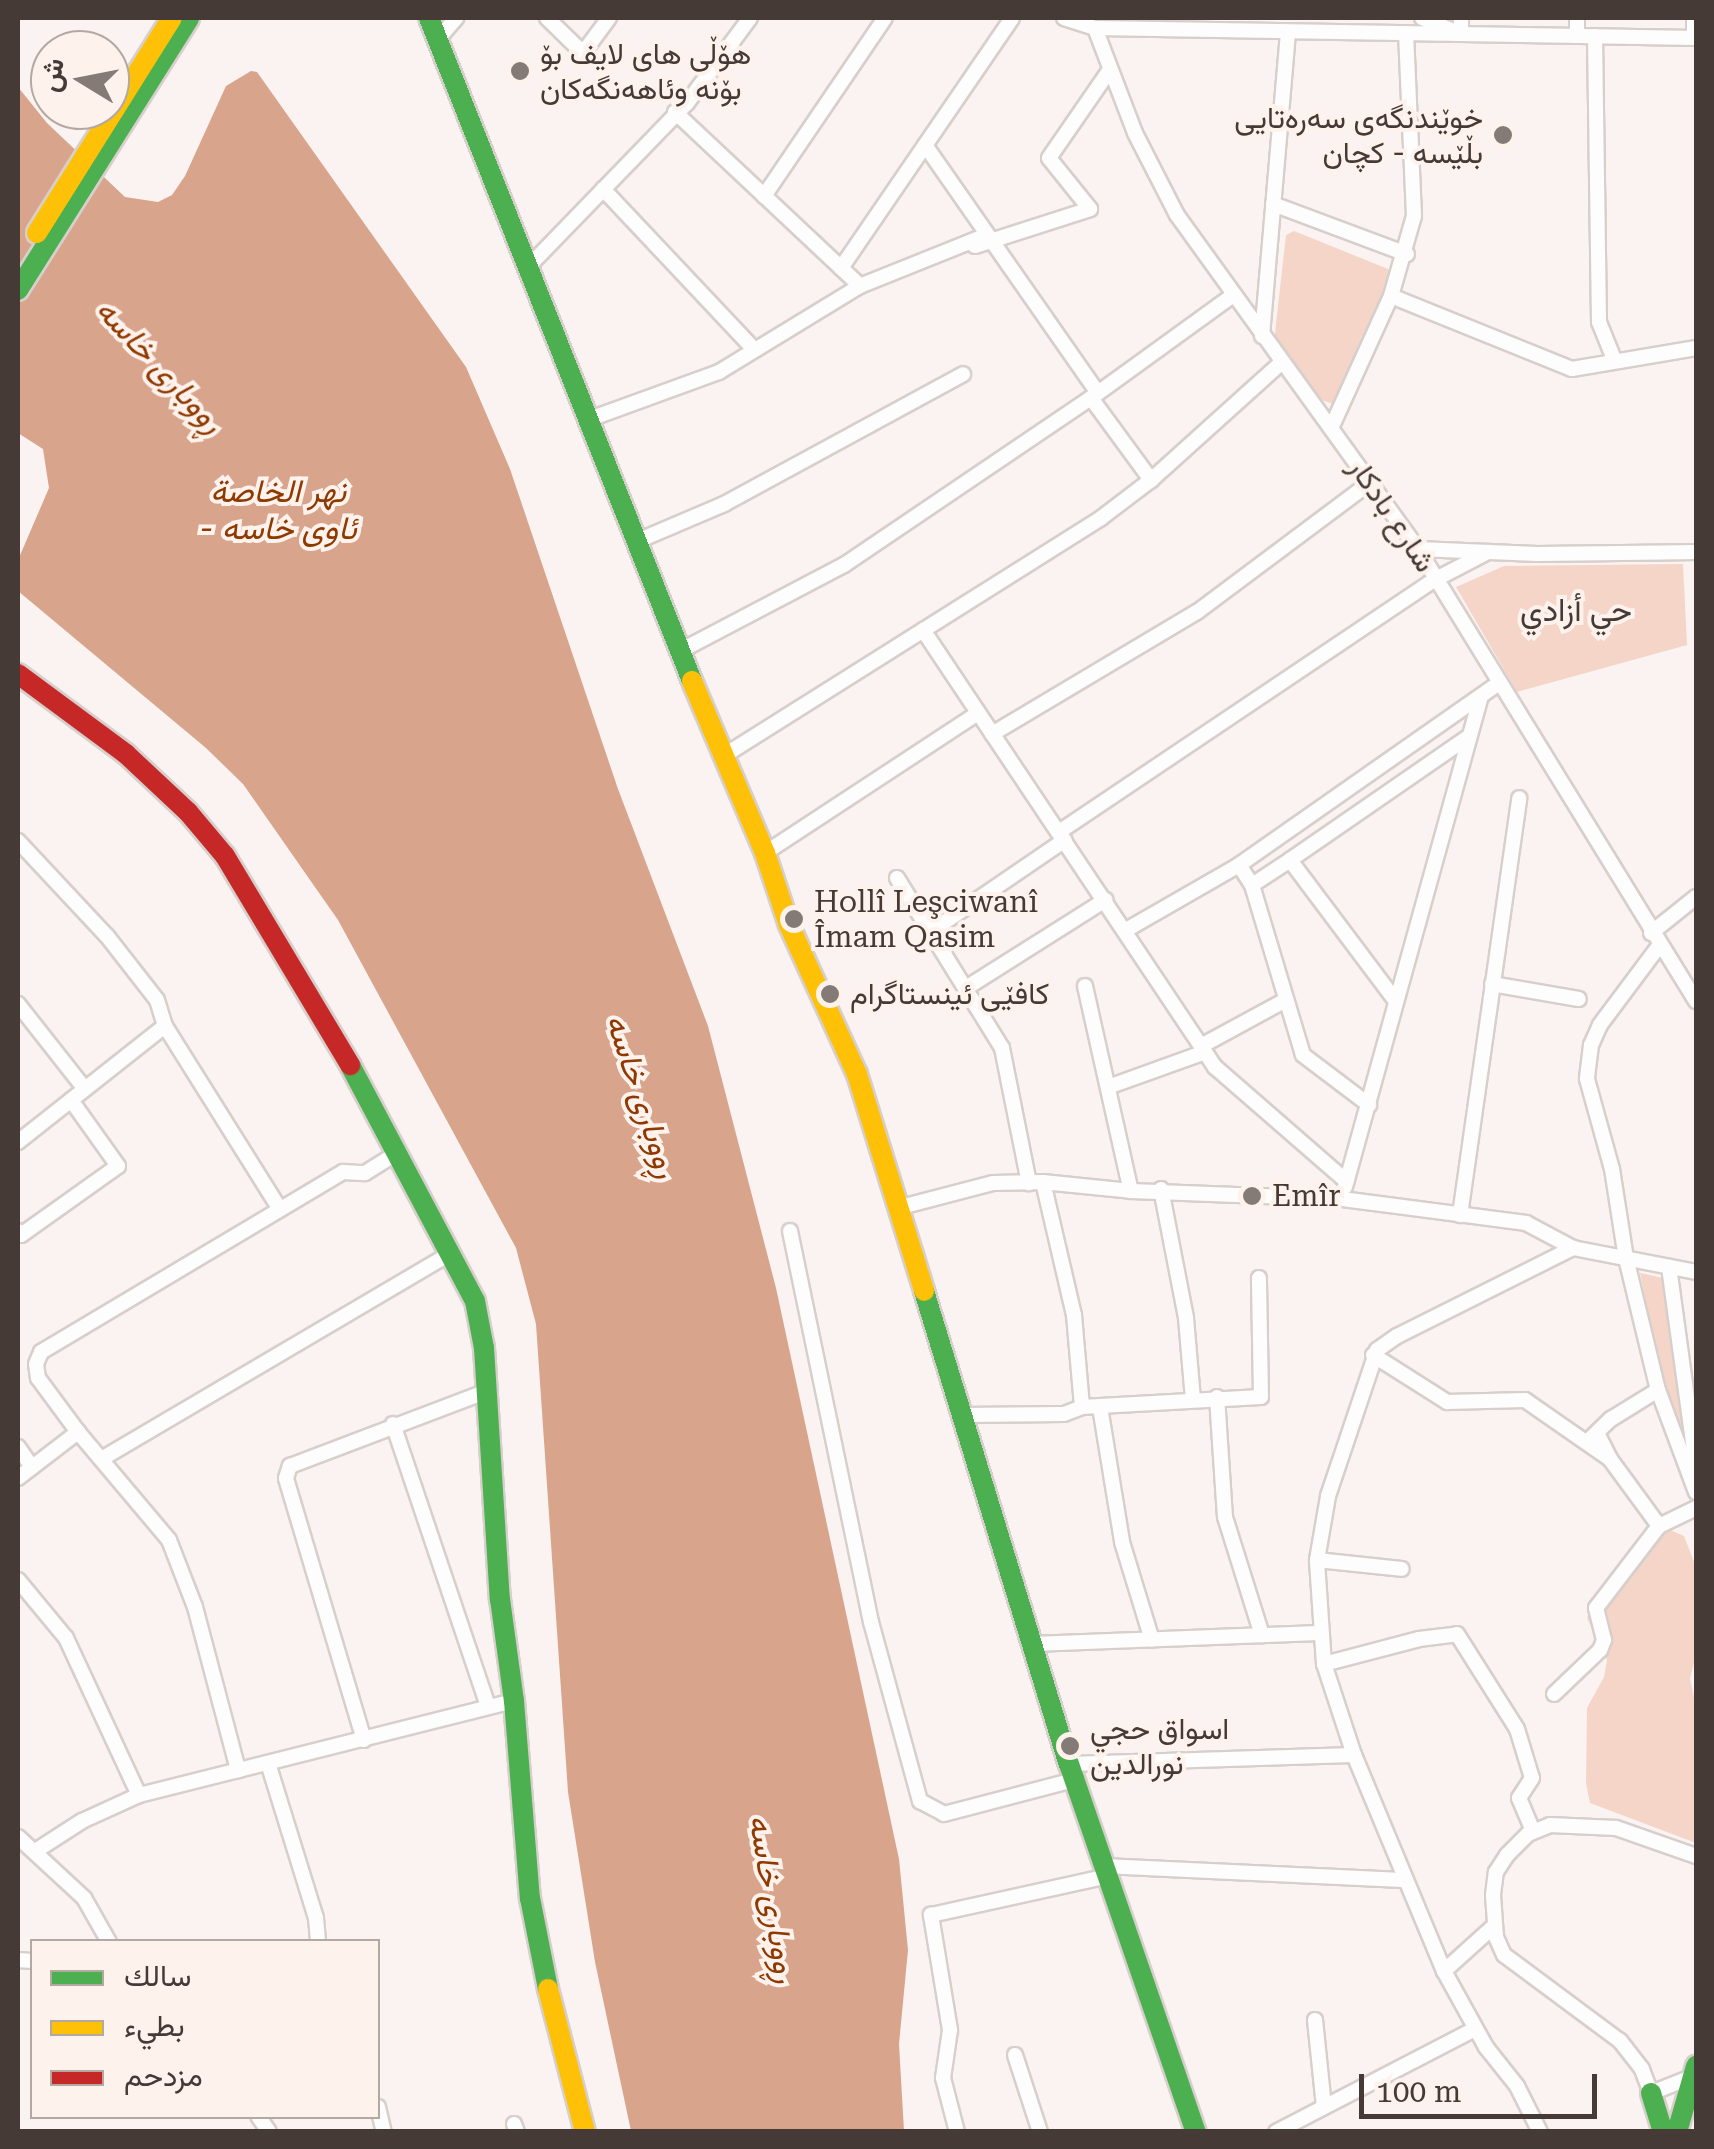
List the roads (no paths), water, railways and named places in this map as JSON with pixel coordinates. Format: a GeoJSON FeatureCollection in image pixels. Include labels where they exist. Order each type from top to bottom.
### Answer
{"type":"FeatureCollection","features":[{"type":"Feature","properties":{"kind":"street"},"geometry":{"type":"LineString","coordinates":[[18,264],[172,28],[189,18]]}},
{"type":"Feature","properties":{"kind":"street"},"geometry":{"type":"LineString","coordinates":[[429,18],[530,265],[634,542],[766,853],[789,925],[857,1074],[1072,1772],[1196,2132]]}},
{"type":"Feature","properties":{"kind":"street"},"geometry":{"type":"LineString","coordinates":[[438,39],[456,18]]}},
{"type":"Feature","properties":{"kind":"street"},"geometry":{"type":"LineString","coordinates":[[547,18],[583,53],[609,18]]}},
{"type":"Feature","properties":{"kind":"street"},"geometry":{"type":"LineString","coordinates":[[530,265],[675,112],[688,103],[750,18]]}},
{"type":"Feature","properties":{"kind":"street"},"geometry":{"type":"LineString","coordinates":[[764,196],[886,18]]}},
{"type":"Feature","properties":{"kind":"street"},"geometry":{"type":"LineString","coordinates":[[841,268],[1012,18]]}},
{"type":"Feature","properties":{"kind":"street"},"geometry":{"type":"LineString","coordinates":[[1064,18],[1095,28],[1227,24],[1288,32],[1695,38],[1694,18]]}},
{"type":"Feature","properties":{"kind":"street"},"geometry":{"type":"LineString","coordinates":[[1422,18],[1461,34]]}},
{"type":"Feature","properties":{"kind":"street"},"geometry":{"type":"LineString","coordinates":[[1460,18],[1461,34]]}},
{"type":"Feature","properties":{"kind":"street"},"geometry":{"type":"LineString","coordinates":[[1577,18],[1577,36]]}},
{"type":"Feature","properties":{"kind":"street"},"geometry":{"type":"LineString","coordinates":[[18,290],[172,28]]}},
{"type":"Feature","properties":{"kind":"street","name":"شارع بادكار"},"geometry":{"type":"LineString","coordinates":[[1095,28],[1109,71],[1162,189],[1232,296],[1332,426],[1418,549],[1696,1001]]}},
{"type":"Feature","properties":{"kind":"street"},"geometry":{"type":"LineString","coordinates":[[1262,336],[1288,32]]}},
{"type":"Feature","properties":{"kind":"street"},"geometry":{"type":"LineString","coordinates":[[1332,426],[1407,254],[1414,216],[1406,33]]}},
{"type":"Feature","properties":{"kind":"street"},"geometry":{"type":"LineString","coordinates":[[1595,36],[1600,322],[1614,359]]}},
{"type":"Feature","properties":{"kind":"street"},"geometry":{"type":"LineString","coordinates":[[587,420],[719,372],[860,286],[955,248],[1090,209],[1049,158],[1109,71]]}},
{"type":"Feature","properties":{"kind":"street"},"geometry":{"type":"LineString","coordinates":[[675,112],[860,286]]}},
{"type":"Feature","properties":{"kind":"street"},"geometry":{"type":"LineString","coordinates":[[925,145],[1151,480]]}},
{"type":"Feature","properties":{"kind":"street"},"geometry":{"type":"LineString","coordinates":[[603,189],[754,350]]}},
{"type":"Feature","properties":{"kind":"street"},"geometry":{"type":"LineString","coordinates":[[1273,204],[1407,254]]}},
{"type":"Feature","properties":{"kind":"street"},"geometry":{"type":"LineString","coordinates":[[680,651],[844,565],[1095,396],[1232,296]]}},
{"type":"Feature","properties":{"kind":"street"},"geometry":{"type":"LineString","coordinates":[[1390,296],[1572,369],[1696,348]]}},
{"type":"Feature","properties":{"kind":"street"},"geometry":{"type":"LineString","coordinates":[[725,755],[1101,518],[1151,480],[1282,362]]}},
{"type":"Feature","properties":{"kind":"street"},"geometry":{"type":"LineString","coordinates":[[634,542],[724,504],[963,374]]}},
{"type":"Feature","properties":{"kind":"street"},"geometry":{"type":"LineString","coordinates":[[992,734],[1197,612],[1372,481]]}},
{"type":"Feature","properties":{"kind":"street"},"geometry":{"type":"LineString","coordinates":[[1418,549],[1696,552]]}},
{"type":"Feature","properties":{"kind":"street"},"geometry":{"type":"LineString","coordinates":[[930,932],[1062,836],[1436,579],[1488,552]]}},
{"type":"Feature","properties":{"kind":"street"},"geometry":{"type":"LineString","coordinates":[[923,630],[1203,1050],[1232,1085],[1346,1181]]}},
{"type":"Feature","properties":{"kind":"street"},"geometry":{"type":"LineString","coordinates":[[18,674],[126,754],[216,844],[276,932],[475,1301],[487,1391],[500,1599],[514,1701],[530,1898],[540,1955],[584,2132]]}},
{"type":"Feature","properties":{"kind":"street"},"geometry":{"type":"LineString","coordinates":[[1126,930],[1239,865],[1499,683]]}},
{"type":"Feature","properties":{"kind":"street"},"geometry":{"type":"LineString","coordinates":[[1342,1199],[1394,1000],[1482,696]]}},
{"type":"Feature","properties":{"kind":"street"},"geometry":{"type":"LineString","coordinates":[[766,853],[978,713]]}},
{"type":"Feature","properties":{"kind":"street"},"geometry":{"type":"LineString","coordinates":[[1252,885],[1468,737]]}},
{"type":"Feature","properties":{"kind":"street"},"geometry":{"type":"LineString","coordinates":[[1460,1215],[1519,798]]}},
{"type":"Feature","properties":{"kind":"street"},"geometry":{"type":"LineString","coordinates":[[18,841],[107,936],[158,1000],[165,1026],[280,1210]]}},
{"type":"Feature","properties":{"kind":"street"},"geometry":{"type":"LineString","coordinates":[[1290,860],[1394,1000]]}},
{"type":"Feature","properties":{"kind":"street"},"geometry":{"type":"LineString","coordinates":[[1239,865],[1252,885],[1303,1054],[1369,1104]]}},
{"type":"Feature","properties":{"kind":"street"},"geometry":{"type":"LineString","coordinates":[[897,878],[1002,1048],[1074,1315],[1082,1408]]}},
{"type":"Feature","properties":{"kind":"street"},"geometry":{"type":"LineString","coordinates":[[1696,897],[1655,939],[1600,1025],[1587,1068],[1588,1090],[1612,1169],[1626,1258],[1658,1390],[1696,1492]]}},
{"type":"Feature","properties":{"kind":"street"},"geometry":{"type":"LineString","coordinates":[[966,988],[1105,900]]}},
{"type":"Feature","properties":{"kind":"street"},"geometry":{"type":"LineString","coordinates":[[1492,984],[1579,998]]}},
{"type":"Feature","properties":{"kind":"street"},"geometry":{"type":"LineString","coordinates":[[1085,986],[1132,1191]]}},
{"type":"Feature","properties":{"kind":"street"},"geometry":{"type":"LineString","coordinates":[[1108,1087],[1203,1050],[1284,1001]]}},
{"type":"Feature","properties":{"kind":"street"},"geometry":{"type":"LineString","coordinates":[[18,1007],[85,1089]]}},
{"type":"Feature","properties":{"kind":"street"},"geometry":{"type":"LineString","coordinates":[[18,1142],[165,1026]]}},
{"type":"Feature","properties":{"kind":"street"},"geometry":{"type":"LineString","coordinates":[[18,1231],[20,1236],[118,1166],[70,1100]]}},
{"type":"Feature","properties":{"kind":"street"},"geometry":{"type":"LineString","coordinates":[[238,1770],[195,1608],[169,1540],[38,1378],[41,1352],[343,1172],[365,1173],[398,1152]]}},
{"type":"Feature","properties":{"kind":"street"},"geometry":{"type":"LineString","coordinates":[[901,1207],[993,1183],[1036,1182],[1132,1191],[1161,1189],[1342,1199],[1534,1224],[1573,1248],[1696,1272]]}},
{"type":"Feature","properties":{"kind":"street"},"geometry":{"type":"LineString","coordinates":[[1161,1189],[1186,1318],[1193,1398]]}},
{"type":"Feature","properties":{"kind":"street"},"geometry":{"type":"LineString","coordinates":[[790,1230],[871,1622],[920,1801],[944,1814],[1072,1772],[1354,1754]]}},
{"type":"Feature","properties":{"kind":"street"},"geometry":{"type":"LineString","coordinates":[[1540,2132],[1517,2086],[1476,2028],[1444,1971],[1354,1754],[1324,1664],[1318,1560],[1328,1496],[1373,1355],[1397,1336],[1573,1248]]}},
{"type":"Feature","properties":{"kind":"street"},"geometry":{"type":"LineString","coordinates":[[103,1458],[451,1253]]}},
{"type":"Feature","properties":{"kind":"street"},"geometry":{"type":"LineString","coordinates":[[1669,1267],[1696,1463]]}},
{"type":"Feature","properties":{"kind":"street"},"geometry":{"type":"LineString","coordinates":[[963,1415],[1064,1414],[1082,1408],[1193,1398],[1261,1397],[1259,1278]]}},
{"type":"Feature","properties":{"kind":"street"},"geometry":{"type":"LineString","coordinates":[[1373,1355],[1440,1400],[1525,1400],[1592,1437],[1659,1526]]}},
{"type":"Feature","properties":{"kind":"street"},"geometry":{"type":"LineString","coordinates":[[1592,1437],[1658,1390]]}},
{"type":"Feature","properties":{"kind":"street"},"geometry":{"type":"LineString","coordinates":[[364,1740],[286,1478],[290,1466],[301,1458],[487,1391]]}},
{"type":"Feature","properties":{"kind":"street"},"geometry":{"type":"LineString","coordinates":[[1216,1398],[1226,1517],[1262,1634]]}},
{"type":"Feature","properties":{"kind":"street"},"geometry":{"type":"LineString","coordinates":[[1100,1407],[1122,1542],[1152,1640]]}},
{"type":"Feature","properties":{"kind":"street"},"geometry":{"type":"LineString","coordinates":[[393,1424],[488,1706]]}},
{"type":"Feature","properties":{"kind":"street"},"geometry":{"type":"LineString","coordinates":[[18,1478],[78,1432]]}},
{"type":"Feature","properties":{"kind":"street"},"geometry":{"type":"LineString","coordinates":[[18,1447],[32,1467]]}},
{"type":"Feature","properties":{"kind":"street"},"geometry":{"type":"LineString","coordinates":[[1554,1694],[1600,1650],[1604,1640],[1596,1608],[1659,1526],[1696,1508]]}},
{"type":"Feature","properties":{"kind":"street"},"geometry":{"type":"LineString","coordinates":[[1318,1560],[1402,1570]]}},
{"type":"Feature","properties":{"kind":"street"},"geometry":{"type":"LineString","coordinates":[[18,1580],[73,1650],[138,1795]]}},
{"type":"Feature","properties":{"kind":"street"},"geometry":{"type":"LineString","coordinates":[[1032,1644],[1320,1633]]}},
{"type":"Feature","properties":{"kind":"street"},"geometry":{"type":"LineString","coordinates":[[1324,1664],[1419,1639],[1457,1634],[1517,1728],[1532,1778],[1519,1798],[1533,1831]]}},
{"type":"Feature","properties":{"kind":"street"},"geometry":{"type":"LineString","coordinates":[[37,1850],[82,1821],[138,1795],[514,1701]]}},
{"type":"Feature","properties":{"kind":"street"},"geometry":{"type":"LineString","coordinates":[[268,1763],[316,1918],[318,1939]]}},
{"type":"Feature","properties":{"kind":"street"},"geometry":{"type":"LineString","coordinates":[[1663,2132],[1642,2069],[1620,2040],[1512,1963],[1499,1946],[1494,1926],[1496,1872],[1533,1831],[1560,1824],[1616,1828],[1696,1856]]}},
{"type":"Feature","properties":{"kind":"street"},"geometry":{"type":"LineString","coordinates":[[18,1837],[37,1850],[84,1898],[107,1939]]}},
{"type":"Feature","properties":{"kind":"street"},"geometry":{"type":"LineString","coordinates":[[957,2132],[943,2078],[950,2030],[931,1915],[1107,1871],[1406,1880]]}},
{"type":"Feature","properties":{"kind":"street"},"geometry":{"type":"LineString","coordinates":[[1444,1971],[1494,1926]]}},
{"type":"Feature","properties":{"kind":"street"},"geometry":{"type":"LineString","coordinates":[[1315,2020],[1324,2107]]}},
{"type":"Feature","properties":{"kind":"street"},"geometry":{"type":"LineString","coordinates":[[1276,2132],[1476,2028]]}},
{"type":"Feature","properties":{"kind":"street"},"geometry":{"type":"LineString","coordinates":[[1015,2054],[1040,2132]]}},
{"type":"Feature","properties":{"kind":"street"},"geometry":{"type":"LineString","coordinates":[[1652,2093],[1695,2071]]}},
{"type":"Feature","properties":{"kind":"street"},"geometry":{"type":"LineString","coordinates":[[1677,2132],[1695,2071]]}},
{"type":"Feature","properties":{"kind":"water","name":"نهر الخاصة - ئاوی خاسە"},"geometry":{"type":"Polygon","coordinates":[[[251,71],[257,72],[466,367],[510,469],[618,789],[708,1026],[776,1288],[899,1859],[908,1950],[899,2044],[904,2131],[631,2131],[595,1962],[568,1792],[536,1324],[516,1248],[338,920],[243,784],[206,748],[18,591],[18,560],[49,488],[43,449],[18,433],[18,87],[30,102],[30,130],[54,130],[125,197],[158,202],[172,195],[185,176],[226,86],[251,71]]]}},
{"type":"Feature","properties":{"kind":"place","name":"هۆڵی های لایف بۆ بۆنە وئاهەنگەکان"},"geometry":{"type":"Point","coordinates":[520,71]}},
{"type":"Feature","properties":{"kind":"place","name":"خوێندنگەی سەرەتایی بڵێسە - کچان"},"geometry":{"type":"Point","coordinates":[1503,135]}},
{"type":"Feature","properties":{"kind":"place","name":"Hollî Leşciwanî Îmam Qasim"},"geometry":{"type":"Point","coordinates":[794,919]}},
{"type":"Feature","properties":{"kind":"place","name":"کافێی ئینستاگرام"},"geometry":{"type":"Point","coordinates":[830,994]}},
{"type":"Feature","properties":{"kind":"place","name":"Emîr"},"geometry":{"type":"Point","coordinates":[1252,1196]}},
{"type":"Feature","properties":{"kind":"place","name":"اسواق حجي نورالدين"},"geometry":{"type":"Point","coordinates":[1070,1746]}},
{"type":"Feature","properties":{"kind":"district","name":"حي أزادي"},"geometry":{"type":"Point","coordinates":[1576,610]}},
{"type":"Feature","properties":{"kind":"water label","name":"ڕووباری خاسە"},"geometry":{"type":"Point","coordinates":[160,366]}},
{"type":"Feature","properties":{"kind":"water label","name":"ڕووباری خاسە"},"geometry":{"type":"Point","coordinates":[642,1096]}},
{"type":"Feature","properties":{"kind":"water label","name":"ڕووباری خاسە"},"geometry":{"type":"Point","coordinates":[773,1899]}}]}
